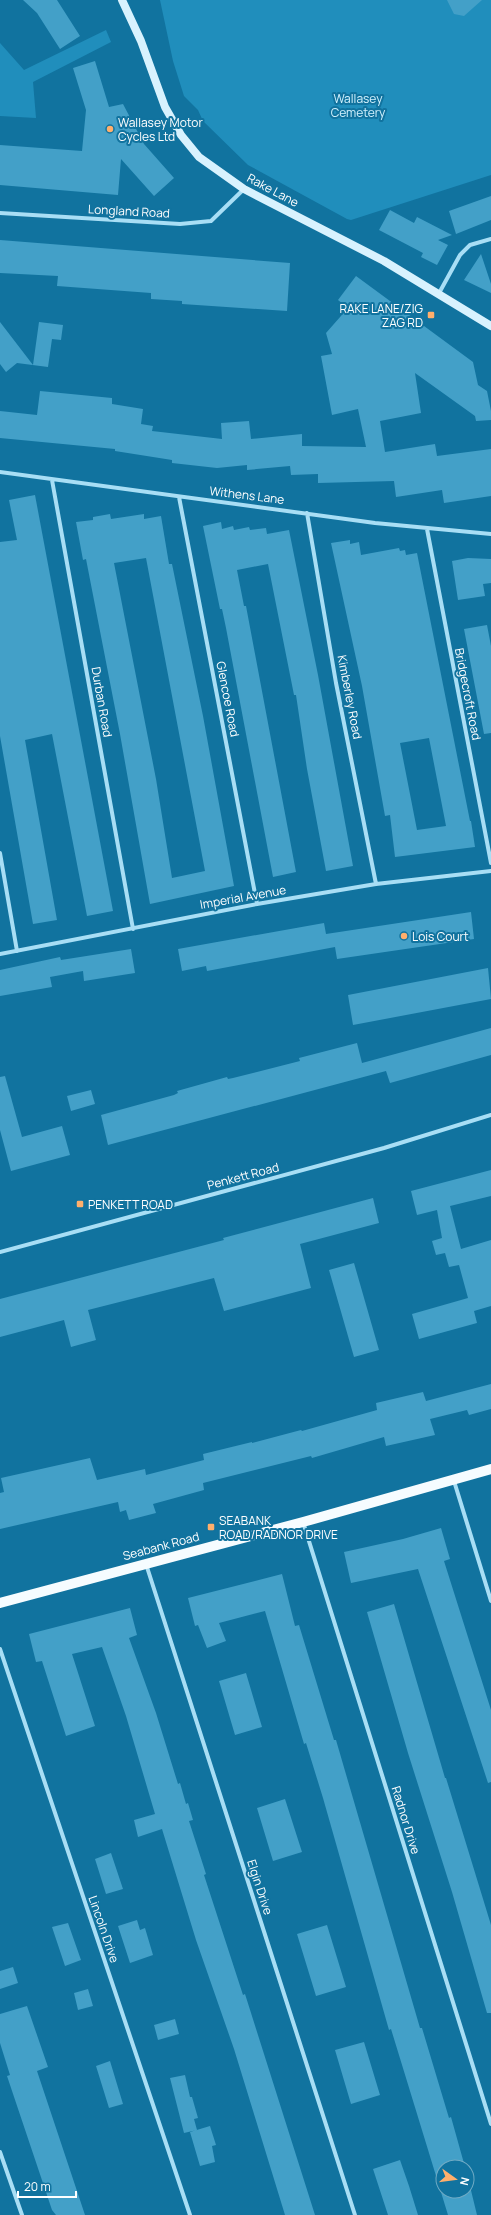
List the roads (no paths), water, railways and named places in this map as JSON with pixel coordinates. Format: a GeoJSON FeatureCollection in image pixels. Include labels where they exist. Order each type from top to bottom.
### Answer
{"type":"FeatureCollection","features":[{"type":"Feature","properties":{"kind":"main road","name":"Rake Lane"},"geometry":{"type":"LineString","coordinates":[[122,0],[141,41],[165,107],[181,135],[200,156],[244,189],[384,261],[491,326]]}},
{"type":"Feature","properties":{"kind":"main road","name":"Seabank Road"},"geometry":{"type":"LineString","coordinates":[[0,1603],[303,1522],[491,1469]]}},
{"type":"Feature","properties":{"kind":"street","name":"Longland Road"},"geometry":{"type":"LineString","coordinates":[[0,214],[180,224],[211,221],[244,189]]}},
{"type":"Feature","properties":{"kind":"street"},"geometry":{"type":"LineString","coordinates":[[438,295],[460,255],[470,245],[491,239]]}},
{"type":"Feature","properties":{"kind":"street","name":"Withens Lane"},"geometry":{"type":"LineString","coordinates":[[0,472],[427,529],[491,534]]}},
{"type":"Feature","properties":{"kind":"street","name":"Durban Road"},"geometry":{"type":"LineString","coordinates":[[52,480],[133,928]]}},
{"type":"Feature","properties":{"kind":"street","name":"Glencoe Road"},"geometry":{"type":"LineString","coordinates":[[179,497],[257,904]]}},
{"type":"Feature","properties":{"kind":"street","name":"Kimberley Road"},"geometry":{"type":"LineString","coordinates":[[307,513],[336,683],[376,884]]}},
{"type":"Feature","properties":{"kind":"street","name":"Bridgecroft Road"},"geometry":{"type":"LineString","coordinates":[[427,529],[491,863]]}},
{"type":"Feature","properties":{"kind":"street"},"geometry":{"type":"LineString","coordinates":[[0,853],[17,951]]}},
{"type":"Feature","properties":{"kind":"street","name":"Imperial Avenue"},"geometry":{"type":"LineString","coordinates":[[0,954],[257,904],[376,884],[491,871]]}},
{"type":"Feature","properties":{"kind":"street","name":"Penkett Road"},"geometry":{"type":"LineString","coordinates":[[0,1252],[384,1148],[491,1114]]}},
{"type":"Feature","properties":{"kind":"street"},"geometry":{"type":"LineString","coordinates":[[453,1479],[491,1600]]}},
{"type":"Feature","properties":{"kind":"street","name":"Radnor Drive"},"geometry":{"type":"LineString","coordinates":[[303,1522],[491,2124]]}},
{"type":"Feature","properties":{"kind":"street","name":"Elgin Drive"},"geometry":{"type":"LineString","coordinates":[[146,1564],[355,2215]]}},
{"type":"Feature","properties":{"kind":"street","name":"Lincoln Drive"},"geometry":{"type":"LineString","coordinates":[[0,1649],[190,2215]]}},
{"type":"Feature","properties":{"kind":"street"},"geometry":{"type":"LineString","coordinates":[[0,2152],[22,2215]]}},
{"type":"Feature","properties":{"kind":"place","name":"Wallasey Motor Cycles Ltd"},"geometry":{"type":"Point","coordinates":[110,129]}},
{"type":"Feature","properties":{"kind":"place","name":"RAKE LANE/ZIG ZAG RD"},"geometry":{"type":"Point","coordinates":[431,315]}},
{"type":"Feature","properties":{"kind":"place","name":"Lois Court"},"geometry":{"type":"Point","coordinates":[404,936]}},
{"type":"Feature","properties":{"kind":"place","name":"PENKETT ROAD"},"geometry":{"type":"Point","coordinates":[80,1204]}},
{"type":"Feature","properties":{"kind":"place","name":"SEABANK ROAD/RADNOR DRIVE"},"geometry":{"type":"Point","coordinates":[211,1527]}},
{"type":"Feature","properties":{"kind":"park label","name":"Wallasey Cemetery"},"geometry":{"type":"Point","coordinates":[358,105]}}]}
